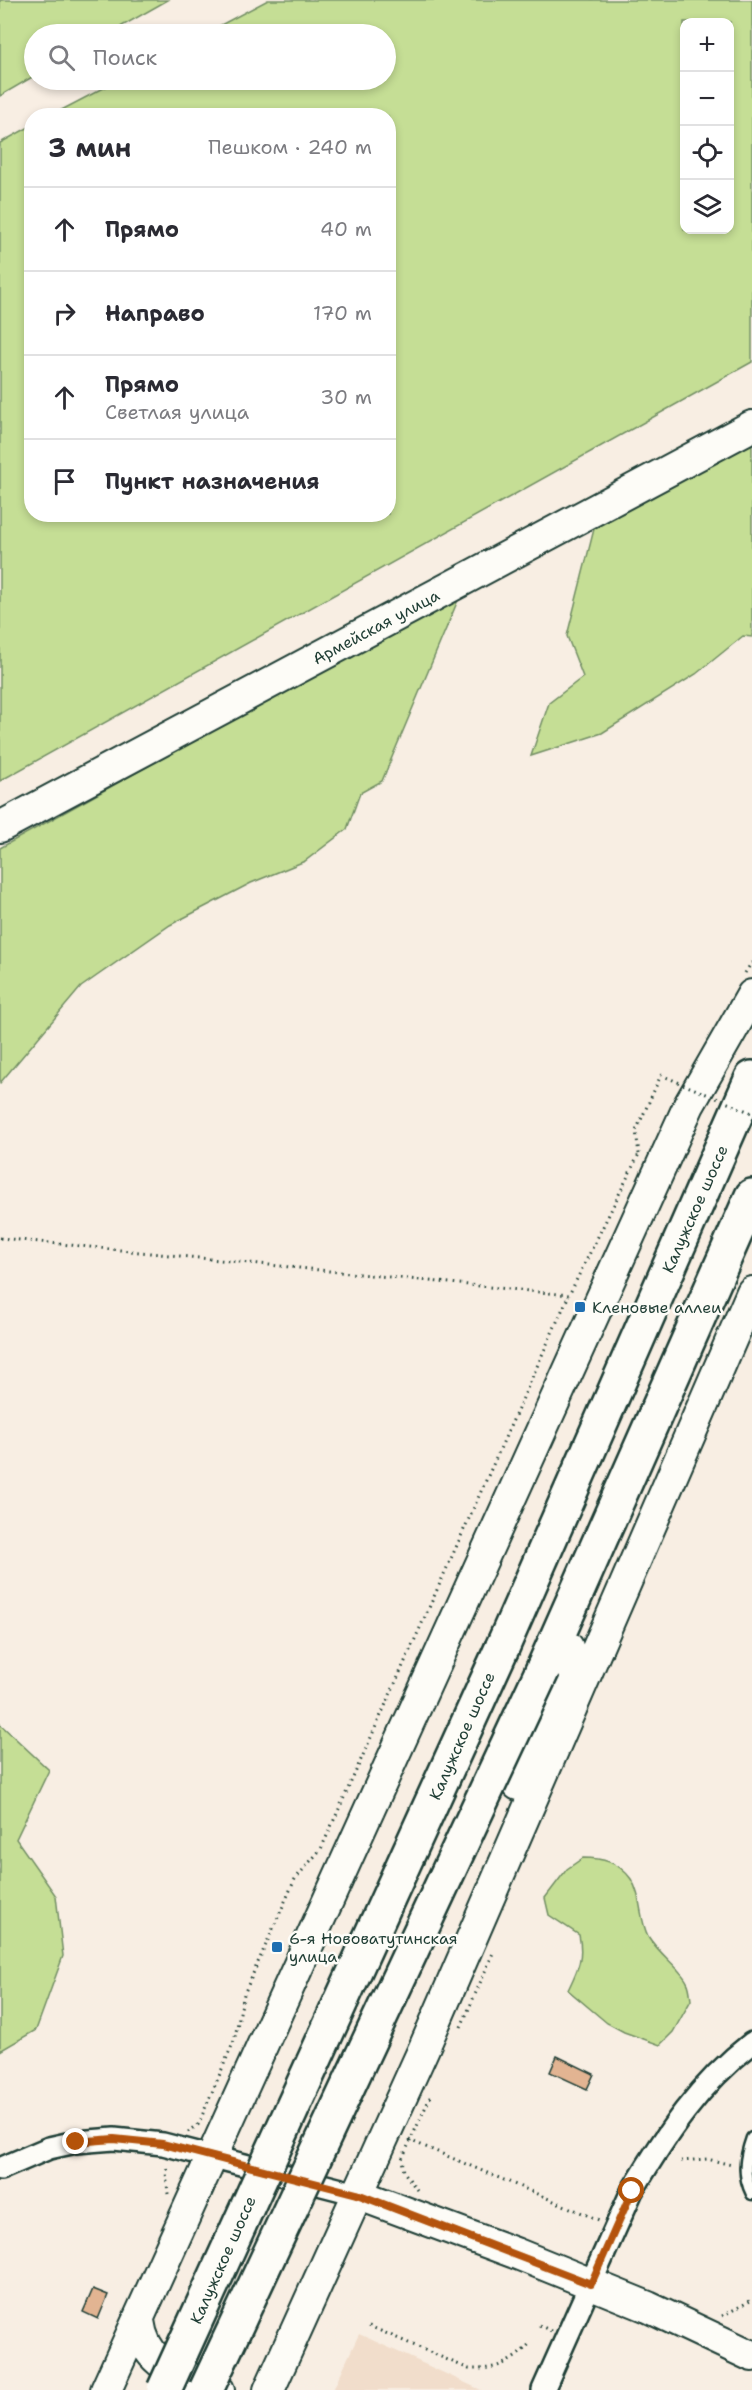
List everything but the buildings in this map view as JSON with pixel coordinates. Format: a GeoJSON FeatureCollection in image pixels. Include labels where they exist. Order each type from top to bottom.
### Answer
{"type":"FeatureCollection","features":[{"type":"Feature","properties":{"kind":"highway","name":"Калужское шоссе"},"geometry":{"type":"LineString","coordinates":[[164,2390],[502,1648],[752,1078]]}},
{"type":"Feature","properties":{"kind":"highway"},"geometry":{"type":"LineString","coordinates":[[206,2390],[543,1670],[752,1196]]}},
{"type":"Feature","properties":{"kind":"street","name":"Армейская улица"},"geometry":{"type":"LineString","coordinates":[[0,827],[752,426]]}},
{"type":"Feature","properties":{"kind":"street"},"geometry":{"type":"LineString","coordinates":[[106,2390],[689,1105],[746,989]]}},
{"type":"Feature","properties":{"kind":"street"},"geometry":{"type":"LineString","coordinates":[[267,2385],[424,2048],[752,1292]]}},
{"type":"Feature","properties":{"kind":"street"},"geometry":{"type":"LineString","coordinates":[[424,2048],[633,1465]]}},
{"type":"Feature","properties":{"kind":"street"},"geometry":{"type":"LineString","coordinates":[[543,2390],[632,2191],[686,2107],[731,2060],[752,2043]]}},
{"type":"Feature","properties":{"kind":"street"},"geometry":{"type":"LineString","coordinates":[[0,2169],[49,2148],[76,2142],[114,2139],[170,2146],[212,2156],[357,2194],[648,2307],[752,2356]]}},
{"type":"Feature","properties":{"kind":"street"},"geometry":{"type":"LineString","coordinates":[[139,2321],[141,2336],[147,2350],[159,2364],[219,2390]]}},
{"type":"Feature","properties":{"kind":"lane"},"geometry":{"type":"LineString","coordinates":[[752,2138],[745,2158],[746,2182],[752,2194]]}},
{"type":"Feature","properties":{"kind":"path"},"geometry":{"type":"LineString","coordinates":[[746,989],[752,962]]}},
{"type":"Feature","properties":{"kind":"path"},"geometry":{"type":"LineString","coordinates":[[639,1154],[636,1131],[662,1075],[752,1113]]}},
{"type":"Feature","properties":{"kind":"path"},"geometry":{"type":"LineString","coordinates":[[164,2202],[168,2192],[166,2172],[170,2146],[199,2122],[234,2041],[244,1994],[295,1879],[321,1849],[569,1295],[645,1144]]}},
{"type":"Feature","properties":{"kind":"path"},"geometry":{"type":"LineString","coordinates":[[0,1238],[569,1295]]}},
{"type":"Feature","properties":{"kind":"path"},"geometry":{"type":"LineString","coordinates":[[408,2214],[418,2191],[408,2179],[402,2159],[411,2140],[592,2217]]}},
{"type":"Feature","properties":{"kind":"path"},"geometry":{"type":"LineString","coordinates":[[681,2160],[707,2159],[733,2166],[746,2175]]}},
{"type":"Feature","properties":{"kind":"path"},"geometry":{"type":"LineString","coordinates":[[722,2316],[752,2300]]}},
{"type":"Feature","properties":{"kind":"path"},"geometry":{"type":"LineString","coordinates":[[369,2326],[469,2369],[487,2370],[504,2365],[519,2356],[531,2342]]}},
{"type":"Feature","properties":{"kind":"shaded area"},"geometry":{"type":"Polygon","coordinates":[[[359,2334],[481,2390],[333,2390],[359,2334]]]}},
{"type":"Feature","properties":{"kind":"green space"},"geometry":{"type":"Polygon","coordinates":[[[0,0],[168,0],[126,24],[24,24],[24,82],[0,96],[0,0]]]}},
{"type":"Feature","properties":{"kind":"green space"},"geometry":{"type":"Polygon","coordinates":[[[268,0],[752,0],[752,362],[0,781],[0,143],[24,130],[24,522],[396,522],[396,108],[65,108],[100,90],[396,90],[396,24],[223,24],[268,0]]]}},
{"type":"Feature","properties":{"kind":"green space"},"geometry":{"type":"Polygon","coordinates":[[[752,431],[752,637],[743,636],[696,674],[602,733],[531,756],[549,703],[583,677],[567,636],[594,529],[614,502],[752,431]]]}},
{"type":"Feature","properties":{"kind":"green space"},"geometry":{"type":"Polygon","coordinates":[[[461,593],[382,781],[360,793],[347,829],[305,861],[251,883],[170,925],[81,987],[0,1083],[0,848],[461,593]]]}},
{"type":"Feature","properties":{"kind":"green space"},"geometry":{"type":"Polygon","coordinates":[[[0,1724],[49,1770],[16,1839],[56,1896],[63,1956],[36,2030],[0,2051],[0,1724]]]}},
{"type":"Feature","properties":{"kind":"green space"},"geometry":{"type":"Polygon","coordinates":[[[583,1858],[610,1862],[631,1879],[635,1886],[648,1936],[688,1984],[691,2000],[673,2032],[660,2045],[607,2023],[568,1990],[579,1963],[581,1950],[579,1935],[549,1915],[545,1898],[567,1869],[583,1858]]]}},
{"type":"Feature","properties":{"kind":"place","name":"Кленовые аллеи"},"geometry":{"type":"Point","coordinates":[580,1307]}},
{"type":"Feature","properties":{"kind":"place","name":"6-я Нововатутинская улица"},"geometry":{"type":"Point","coordinates":[277,1947]}},
{"type":"Feature","properties":{"kind":"route"},"geometry":{"type":"LineString","coordinates":[[76,2142],[114,2139],[163,2144],[357,2194],[591,2284],[632,2191]]}}]}
